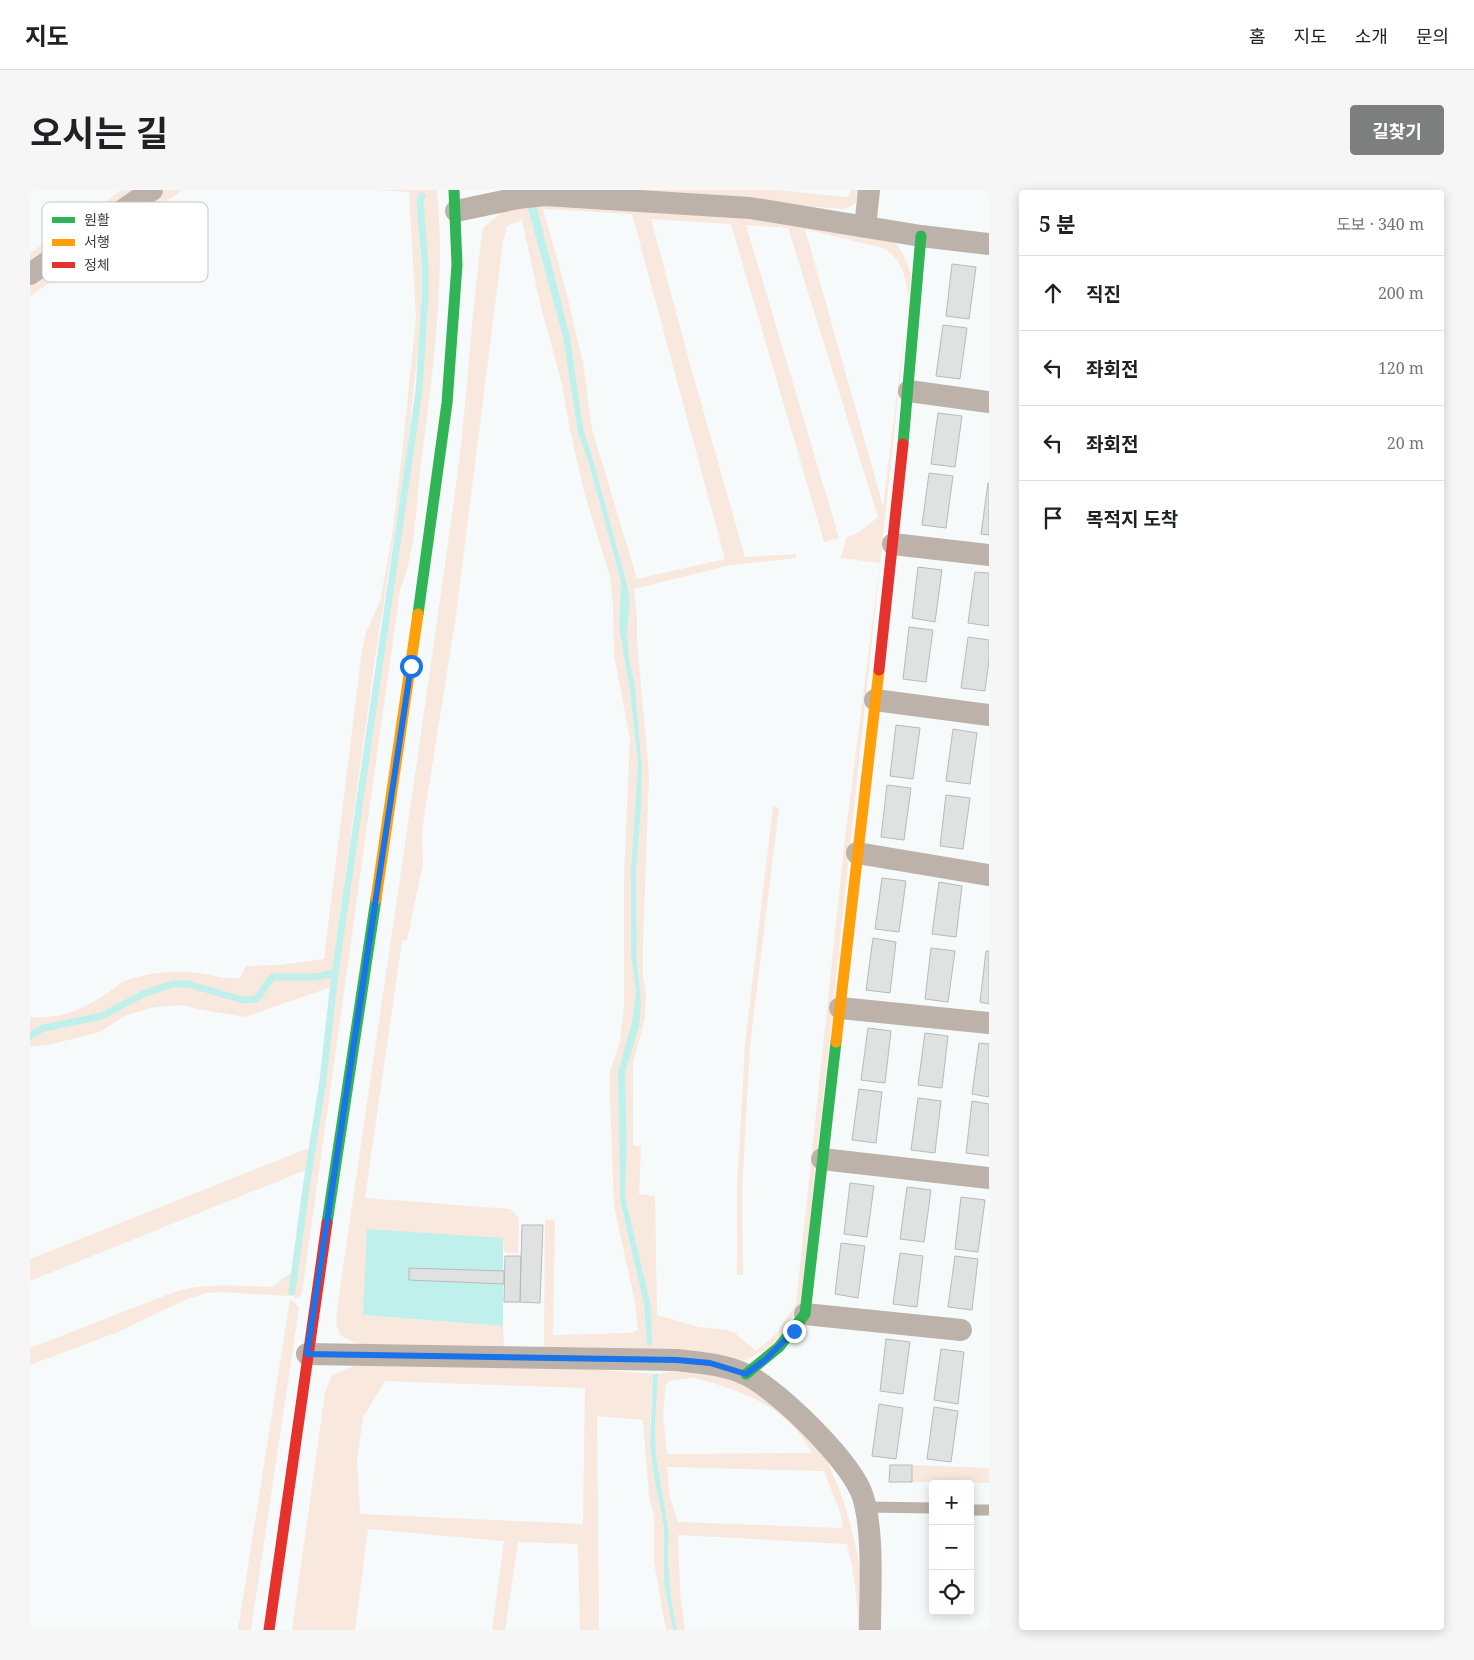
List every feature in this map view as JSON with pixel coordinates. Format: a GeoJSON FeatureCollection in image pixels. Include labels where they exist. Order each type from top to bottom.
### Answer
{"type":"FeatureCollection","features":[{"type":"Feature","properties":{"kind":"main road"},"geometry":{"type":"LineString","coordinates":[[269,1630],[307,1354],[411,666],[446,413],[457,265],[455,201]]}},
{"type":"Feature","properties":{"kind":"main road"},"geometry":{"type":"LineString","coordinates":[[746,1374],[765,1360],[794,1331],[805,1314],[909,391],[921,236]]}},
{"type":"Feature","properties":{"kind":"street"},"geometry":{"type":"LineString","coordinates":[[135,202],[152,190]]}},
{"type":"Feature","properties":{"kind":"street"},"geometry":{"type":"LineString","coordinates":[[865,227],[869,190]]}},
{"type":"Feature","properties":{"kind":"street"},"geometry":{"type":"LineString","coordinates":[[455,201],[544,195],[750,208],[921,236],[989,244]]}},
{"type":"Feature","properties":{"kind":"street"},"geometry":{"type":"LineString","coordinates":[[30,274],[42,266]]}},
{"type":"Feature","properties":{"kind":"street"},"geometry":{"type":"LineString","coordinates":[[909,391],[989,402]]}},
{"type":"Feature","properties":{"kind":"street"},"geometry":{"type":"LineString","coordinates":[[892,544],[989,555]]}},
{"type":"Feature","properties":{"kind":"street"},"geometry":{"type":"LineString","coordinates":[[875,700],[989,715]]}},
{"type":"Feature","properties":{"kind":"street"},"geometry":{"type":"LineString","coordinates":[[857,853],[988,875]]}},
{"type":"Feature","properties":{"kind":"street"},"geometry":{"type":"LineString","coordinates":[[840,1008],[989,1023]]}},
{"type":"Feature","properties":{"kind":"street"},"geometry":{"type":"LineString","coordinates":[[822,1159],[989,1178]]}},
{"type":"Feature","properties":{"kind":"street"},"geometry":{"type":"LineString","coordinates":[[805,1314],[961,1330]]}},
{"type":"Feature","properties":{"kind":"street"},"geometry":{"type":"LineString","coordinates":[[307,1354],[677,1360],[710,1363],[746,1374],[777,1395],[816,1432],[857,1484],[865,1507],[869,1552],[870,1630]]}},
{"type":"Feature","properties":{"kind":"lane"},"geometry":{"type":"LineString","coordinates":[[865,1507],[929,1508]]}},
{"type":"Feature","properties":{"kind":"lane"},"geometry":{"type":"LineString","coordinates":[[974,1510],[989,1510]]}},
{"type":"Feature","properties":{"kind":"shaded area"},"geometry":{"type":"Polygon","coordinates":[[[122,190],[138,190],[121,202],[104,202],[122,190]]]}},
{"type":"Feature","properties":{"kind":"shaded area"},"geometry":{"type":"Polygon","coordinates":[[[165,190],[183,190],[166,202],[148,202],[165,190]]]}},
{"type":"Feature","properties":{"kind":"shaded area"},"geometry":{"type":"Polygon","coordinates":[[[376,190],[437,190],[440,260],[439,295],[414,531],[409,561],[400,590],[302,1293],[299,1298],[295,1299],[307,1196],[325,1081],[337,971],[422,390],[428,310],[423,198],[420,195],[417,200],[421,265],[421,319],[407,452],[374,666],[332,970],[315,975],[272,975],[255,997],[243,999],[188,982],[173,982],[142,992],[102,1014],[42,1027],[30,1034],[30,1017],[51,1017],[80,1009],[123,982],[142,976],[180,972],[224,978],[240,978],[246,966],[280,965],[324,959],[361,658],[365,635],[380,601],[392,536],[416,317],[409,192],[376,190]]]}},
{"type":"Feature","properties":{"kind":"shaded area"},"geometry":{"type":"Polygon","coordinates":[[[592,190],[776,190],[846,197],[850,194],[851,190],[860,190],[855,203],[851,207],[844,209],[592,190]]]}},
{"type":"Feature","properties":{"kind":"shaded area"},"geometry":{"type":"Polygon","coordinates":[[[536,204],[757,215],[889,237],[903,254],[911,275],[909,297],[900,264],[896,258],[883,248],[805,229],[883,506],[906,323],[801,1305],[773,1346],[739,1363],[544,1348],[545,1220],[555,1220],[553,1335],[630,1333],[638,1330],[635,1303],[614,1206],[610,1097],[610,1071],[620,1042],[624,1006],[624,878],[630,739],[614,655],[613,604],[610,577],[584,491],[562,384],[540,303],[522,220],[507,226],[503,242],[455,622],[424,817],[422,838],[423,864],[407,940],[402,941],[365,1198],[510,1209],[519,1218],[518,1253],[504,1252],[503,1239],[363,1309],[363,1315],[503,1326],[504,1346],[359,1344],[342,1336],[336,1323],[457,478],[475,290],[483,228],[501,213],[527,205],[563,337],[578,433],[589,464],[621,582],[619,628],[629,685],[638,763],[631,869],[631,956],[636,991],[632,1022],[618,1072],[620,1200],[644,1305],[647,1344],[652,1345],[651,1308],[625,1197],[627,1143],[625,1073],[640,987],[637,965],[636,872],[642,767],[635,686],[629,657],[627,632],[630,602],[628,588],[583,428],[570,336],[536,204]],[[543,209],[565,287],[583,363],[592,429],[637,579],[725,559],[632,214],[543,209]],[[651,219],[745,557],[796,554],[796,558],[731,565],[634,589],[649,775],[643,941],[643,975],[646,996],[645,1018],[633,1064],[633,1146],[641,1146],[639,1194],[655,1196],[657,1315],[699,1327],[727,1330],[736,1334],[756,1351],[776,1334],[796,1304],[845,838],[880,563],[841,558],[846,538],[861,531],[878,517],[788,228],[746,225],[839,538],[824,542],[731,224],[651,219]]]}},
{"type":"Feature","properties":{"kind":"shaded area"},"geometry":{"type":"Polygon","coordinates":[[[42,245],[42,257],[30,265],[30,253],[42,245]]]}},
{"type":"Feature","properties":{"kind":"shaded area"},"geometry":{"type":"Polygon","coordinates":[[[42,275],[42,282],[50,282],[30,296],[30,283],[42,275]]]}},
{"type":"Feature","properties":{"kind":"shaded area"},"geometry":{"type":"Polygon","coordinates":[[[773,806],[779,808],[750,1045],[742,1190],[743,1275],[737,1275],[737,1190],[745,1045],[773,806]]]}},
{"type":"Feature","properties":{"kind":"shaded area"},"geometry":{"type":"Polygon","coordinates":[[[332,975],[331,987],[245,1017],[181,1005],[155,1007],[127,1015],[99,1032],[53,1044],[30,1047],[30,1038],[43,1030],[103,1018],[144,996],[173,986],[200,988],[243,1002],[257,1000],[274,979],[315,978],[332,975]]]}},
{"type":"Feature","properties":{"kind":"shaded area"},"geometry":{"type":"Polygon","coordinates":[[[309,1148],[306,1170],[30,1281],[30,1259],[309,1148]]]}},
{"type":"Feature","properties":{"kind":"shaded area"},"geometry":{"type":"Polygon","coordinates":[[[292,1273],[290,1296],[206,1293],[187,1299],[118,1332],[30,1365],[30,1348],[177,1291],[213,1286],[273,1287],[292,1273]]]}},
{"type":"Feature","properties":{"kind":"shaded area"},"geometry":{"type":"Polygon","coordinates":[[[290,1299],[299,1308],[251,1630],[238,1630],[290,1299]]]}},
{"type":"Feature","properties":{"kind":"shaded area"},"geometry":{"type":"Polygon","coordinates":[[[358,1364],[593,1369],[653,1374],[650,1422],[654,1477],[664,1527],[664,1583],[673,1630],[666,1630],[654,1562],[654,1517],[649,1495],[643,1420],[597,1416],[599,1630],[580,1630],[578,1544],[518,1542],[505,1630],[492,1630],[504,1541],[368,1529],[355,1630],[292,1630],[325,1392],[332,1375],[358,1364]],[[385,1381],[363,1417],[357,1460],[360,1514],[583,1524],[585,1388],[385,1381]]]}},
{"type":"Feature","properties":{"kind":"shaded area"},"geometry":{"type":"Polygon","coordinates":[[[687,1368],[737,1380],[787,1412],[826,1458],[840,1491],[850,1522],[859,1562],[863,1630],[858,1630],[855,1587],[847,1544],[678,1535],[680,1592],[685,1630],[677,1630],[671,1597],[668,1559],[669,1532],[656,1456],[655,1427],[658,1374],[687,1368]],[[694,1378],[672,1380],[666,1384],[663,1416],[667,1454],[812,1453],[790,1423],[762,1402],[729,1388],[694,1378]],[[667,1467],[670,1498],[678,1522],[843,1528],[840,1512],[824,1471],[667,1467]]]}},
{"type":"Feature","properties":{"kind":"shaded area"},"geometry":{"type":"Polygon","coordinates":[[[912,1465],[989,1468],[989,1483],[974,1483],[974,1480],[912,1482],[912,1465]]]}},
{"type":"Feature","properties":{"kind":"water"},"geometry":{"type":"Polygon","coordinates":[[[536,204],[570,336],[583,428],[628,588],[630,602],[627,632],[629,657],[635,686],[642,767],[636,872],[637,965],[641,1007],[639,1026],[625,1073],[627,1143],[625,1197],[651,1308],[652,1346],[647,1344],[644,1305],[620,1200],[618,1072],[632,1022],[636,991],[631,956],[631,869],[638,763],[629,685],[619,628],[621,582],[589,464],[578,433],[563,337],[527,205],[536,204]]]}},
{"type":"Feature","properties":{"kind":"water"},"geometry":{"type":"Polygon","coordinates":[[[367,1229],[503,1238],[503,1326],[363,1315],[367,1229]]]}},
{"type":"Feature","properties":{"kind":"water"},"geometry":{"type":"Polygon","coordinates":[[[653,1374],[658,1374],[655,1427],[656,1456],[669,1532],[668,1559],[671,1597],[677,1630],[673,1630],[664,1583],[664,1527],[654,1477],[650,1443],[653,1374]]]}},
{"type":"Feature","properties":{"kind":"building"},"geometry":{"type":"Polygon","coordinates":[[[952,264],[976,267],[969,319],[946,316],[952,264]]]}},
{"type":"Feature","properties":{"kind":"building"},"geometry":{"type":"Polygon","coordinates":[[[943,325],[967,328],[960,379],[936,376],[943,325]]]}},
{"type":"Feature","properties":{"kind":"building"},"geometry":{"type":"Polygon","coordinates":[[[938,413],[962,416],[955,467],[931,464],[938,413]]]}},
{"type":"Feature","properties":{"kind":"building"},"geometry":{"type":"Polygon","coordinates":[[[929,473],[953,476],[946,528],[922,525],[929,473]]]}},
{"type":"Feature","properties":{"kind":"building"},"geometry":{"type":"Polygon","coordinates":[[[989,483],[989,535],[981,534],[989,483]]]}},
{"type":"Feature","properties":{"kind":"building"},"geometry":{"type":"Polygon","coordinates":[[[918,567],[942,570],[935,622],[912,618],[918,567]]]}},
{"type":"Feature","properties":{"kind":"building"},"geometry":{"type":"Polygon","coordinates":[[[975,572],[989,573],[989,626],[968,623],[975,572]]]}},
{"type":"Feature","properties":{"kind":"building"},"geometry":{"type":"Polygon","coordinates":[[[909,627],[933,630],[926,682],[903,679],[909,627]]]}},
{"type":"Feature","properties":{"kind":"building"},"geometry":{"type":"Polygon","coordinates":[[[968,637],[989,640],[989,660],[985,691],[961,688],[968,637]]]}},
{"type":"Feature","properties":{"kind":"building"},"geometry":{"type":"Polygon","coordinates":[[[896,725],[920,728],[913,779],[890,776],[896,725]]]}},
{"type":"Feature","properties":{"kind":"building"},"geometry":{"type":"Polygon","coordinates":[[[953,729],[977,733],[970,784],[946,781],[953,729]]]}},
{"type":"Feature","properties":{"kind":"building"},"geometry":{"type":"Polygon","coordinates":[[[887,785],[911,788],[904,840],[881,837],[887,785]]]}},
{"type":"Feature","properties":{"kind":"building"},"geometry":{"type":"Polygon","coordinates":[[[946,795],[970,798],[963,849],[940,846],[946,795]]]}},
{"type":"Feature","properties":{"kind":"building"},"geometry":{"type":"Polygon","coordinates":[[[882,878],[906,881],[899,932],[875,929],[882,878]]]}},
{"type":"Feature","properties":{"kind":"building"},"geometry":{"type":"Polygon","coordinates":[[[939,882],[962,886],[956,937],[932,934],[939,882]]]}},
{"type":"Feature","properties":{"kind":"building"},"geometry":{"type":"Polygon","coordinates":[[[873,938],[896,942],[890,993],[866,990],[873,938]]]}},
{"type":"Feature","properties":{"kind":"building"},"geometry":{"type":"Polygon","coordinates":[[[931,948],[955,951],[948,1002],[925,999],[931,948]]]}},
{"type":"Feature","properties":{"kind":"building"},"geometry":{"type":"Polygon","coordinates":[[[986,951],[989,951],[989,1004],[980,1002],[986,951]]]}},
{"type":"Feature","properties":{"kind":"building"},"geometry":{"type":"Polygon","coordinates":[[[868,1028],[891,1031],[885,1083],[861,1080],[868,1028]]]}},
{"type":"Feature","properties":{"kind":"building"},"geometry":{"type":"Polygon","coordinates":[[[925,1033],[948,1036],[942,1088],[918,1085],[925,1033]]]}},
{"type":"Feature","properties":{"kind":"building"},"geometry":{"type":"Polygon","coordinates":[[[979,1043],[989,1044],[989,1097],[972,1094],[979,1043]]]}},
{"type":"Feature","properties":{"kind":"building"},"geometry":{"type":"Polygon","coordinates":[[[859,1089],[882,1092],[876,1143],[852,1140],[859,1089]]]}},
{"type":"Feature","properties":{"kind":"building"},"geometry":{"type":"Polygon","coordinates":[[[918,1098],[941,1101],[935,1153],[911,1150],[918,1098]]]}},
{"type":"Feature","properties":{"kind":"building"},"geometry":{"type":"Polygon","coordinates":[[[972,1101],[989,1104],[989,1156],[966,1153],[972,1101]]]}},
{"type":"Feature","properties":{"kind":"building"},"geometry":{"type":"Polygon","coordinates":[[[850,1183],[874,1186],[867,1237],[844,1234],[850,1183]]]}},
{"type":"Feature","properties":{"kind":"building"},"geometry":{"type":"Polygon","coordinates":[[[907,1187],[931,1190],[924,1242],[900,1239],[907,1187]]]}},
{"type":"Feature","properties":{"kind":"building"},"geometry":{"type":"Polygon","coordinates":[[[961,1197],[985,1200],[978,1252],[955,1249],[961,1197]]]}},
{"type":"Feature","properties":{"kind":"building"},"geometry":{"type":"Polygon","coordinates":[[[522,1225],[543,1225],[540,1303],[520,1302],[522,1225]]]}},
{"type":"Feature","properties":{"kind":"building"},"geometry":{"type":"Polygon","coordinates":[[[841,1243],[865,1246],[858,1298],[835,1294],[841,1243]]]}},
{"type":"Feature","properties":{"kind":"building"},"geometry":{"type":"Polygon","coordinates":[[[900,1253],[923,1256],[917,1307],[893,1304],[900,1253]]]}},
{"type":"Feature","properties":{"kind":"building"},"geometry":{"type":"Polygon","coordinates":[[[505,1256],[521,1256],[520,1302],[504,1302],[505,1256]]]}},
{"type":"Feature","properties":{"kind":"building"},"geometry":{"type":"Polygon","coordinates":[[[955,1256],[978,1259],[972,1310],[948,1307],[955,1256]]]}},
{"type":"Feature","properties":{"kind":"building"},"geometry":{"type":"Polygon","coordinates":[[[409,1268],[504,1271],[504,1284],[409,1280],[409,1268]]]}},
{"type":"Feature","properties":{"kind":"building"},"geometry":{"type":"Polygon","coordinates":[[[886,1339],[910,1342],[903,1394],[880,1391],[886,1339]]]}},
{"type":"Feature","properties":{"kind":"building"},"geometry":{"type":"Polygon","coordinates":[[[941,1349],[964,1352],[958,1404],[934,1400],[941,1349]]]}},
{"type":"Feature","properties":{"kind":"building"},"geometry":{"type":"Polygon","coordinates":[[[879,1404],[903,1408],[896,1459],[872,1456],[879,1404]]]}},
{"type":"Feature","properties":{"kind":"building"},"geometry":{"type":"Polygon","coordinates":[[[934,1407],[958,1411],[951,1462],[927,1459],[934,1407]]]}},
{"type":"Feature","properties":{"kind":"building"},"geometry":{"type":"Polygon","coordinates":[[[890,1465],[912,1465],[912,1482],[889,1482],[890,1465]]]}},
{"type":"Feature","properties":{"kind":"waterway"},"geometry":{"type":"LineString","coordinates":[[292,1292],[323,1080],[335,973],[419,391],[425,299],[425,264],[420,201],[422,196]]}},
{"type":"Feature","properties":{"kind":"waterway"},"geometry":{"type":"LineString","coordinates":[[30,1036],[43,1028],[102,1016],[143,994],[173,984],[188,984],[243,1000],[256,999],[273,977],[315,977],[335,973]]}},
{"type":"Feature","properties":{"kind":"traffic: fast"},"geometry":{"type":"LineString","coordinates":[[418,614],[447,403],[457,265],[454,190]]}},
{"type":"Feature","properties":{"kind":"traffic: fast"},"geometry":{"type":"LineString","coordinates":[[903,444],[921,236]]}},
{"type":"Feature","properties":{"kind":"traffic: fast"},"geometry":{"type":"LineString","coordinates":[[327,1223],[376,899]]}},
{"type":"Feature","properties":{"kind":"traffic: fast"},"geometry":{"type":"LineString","coordinates":[[746,1374],[779,1347],[805,1314],[836,1042]]}},
{"type":"Feature","properties":{"kind":"traffic: slow"},"geometry":{"type":"LineString","coordinates":[[376,899],[418,614]]}},
{"type":"Feature","properties":{"kind":"traffic: slow"},"geometry":{"type":"LineString","coordinates":[[836,1042],[879,670]]}},
{"type":"Feature","properties":{"kind":"traffic: jam"},"geometry":{"type":"LineString","coordinates":[[879,670],[903,444]]}},
{"type":"Feature","properties":{"kind":"traffic: jam"},"geometry":{"type":"LineString","coordinates":[[269,1630],[327,1223]]}},
{"type":"Feature","properties":{"kind":"route"},"geometry":{"type":"LineString","coordinates":[[411,666],[307,1354],[677,1360],[710,1363],[746,1374],[765,1360],[794,1331]]}}]}
